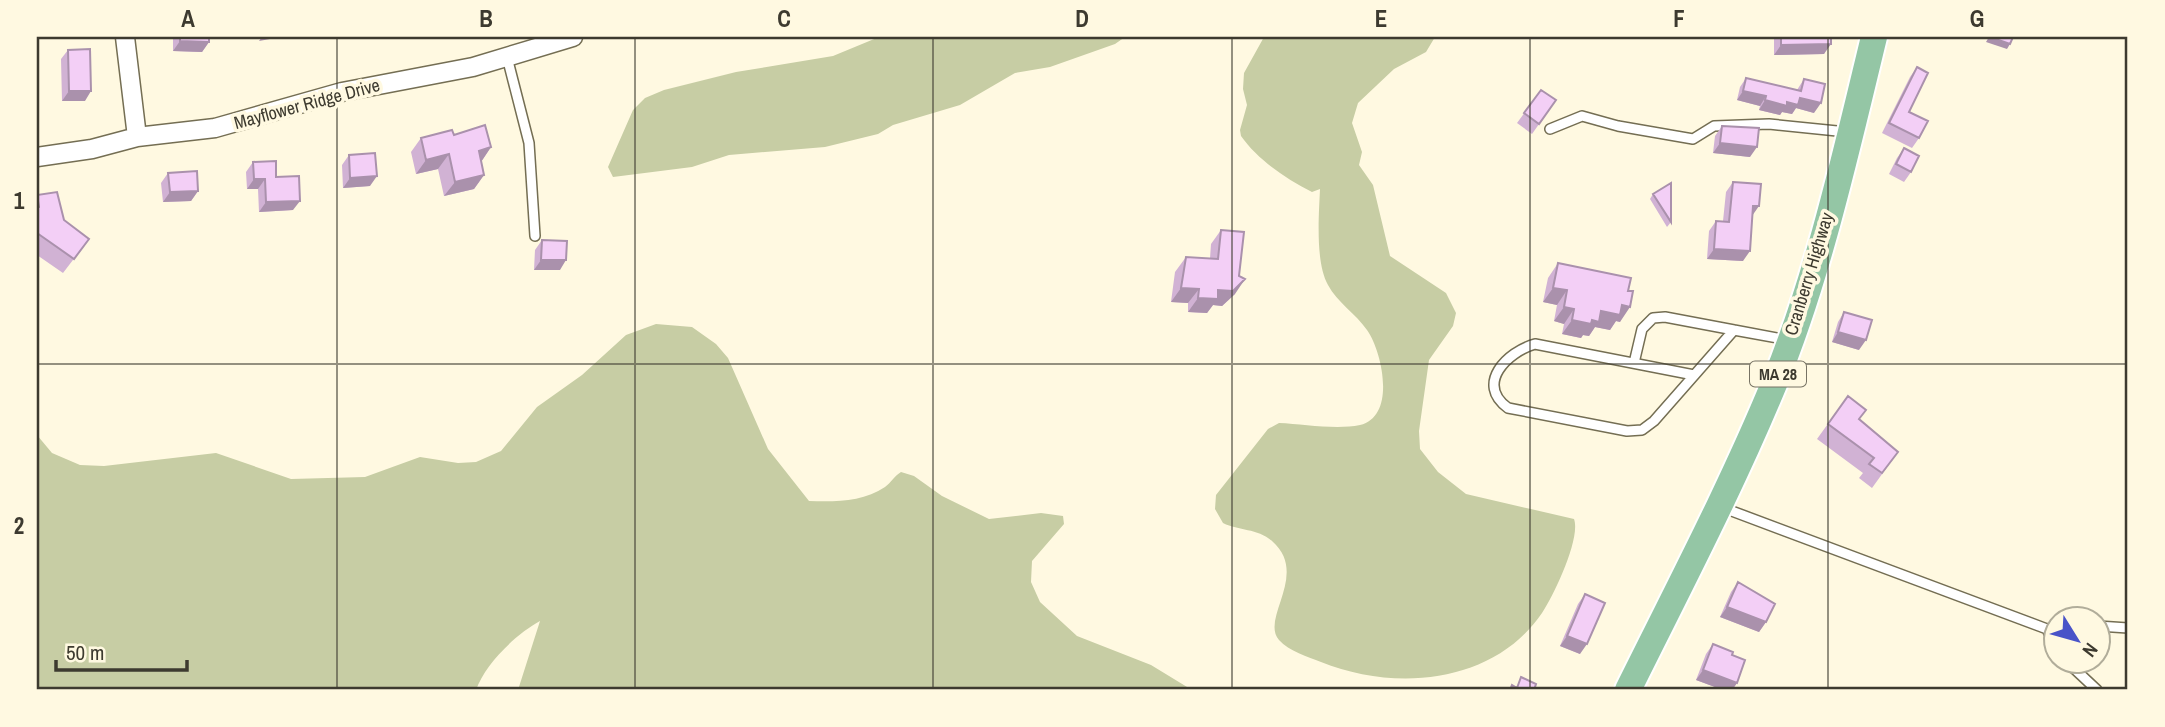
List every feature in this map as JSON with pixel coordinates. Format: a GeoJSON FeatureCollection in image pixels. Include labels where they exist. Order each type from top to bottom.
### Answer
{"type":"FeatureCollection","features":[{"type":"Feature","properties":{"kind":"main road","name":"Cranberry Highway"},"geometry":{"type":"LineString","coordinates":[[1628,690],[1719,506],[1775,382],[1813,268],[1874,37]]}},
{"type":"Feature","properties":{"kind":"street"},"geometry":{"type":"LineString","coordinates":[[125,37],[137,137]]}},
{"type":"Feature","properties":{"kind":"street","name":"Mayflower Ridge Drive"},"geometry":{"type":"LineString","coordinates":[[37,157],[92,149],[137,137],[215,128],[342,92],[451,72],[573,37]]}},
{"type":"Feature","properties":{"kind":"lane"},"geometry":{"type":"LineString","coordinates":[[507,57],[529,143],[535,236]]}},
{"type":"Feature","properties":{"kind":"lane"},"geometry":{"type":"LineString","coordinates":[[1550,129],[1582,116],[1618,126],[1693,139],[1714,126],[1769,124],[1850,132]]}},
{"type":"Feature","properties":{"kind":"lane"},"geometry":{"type":"LineString","coordinates":[[1634,363],[1642,329],[1653,318],[1665,317],[1789,340]]}},
{"type":"Feature","properties":{"kind":"lane"},"geometry":{"type":"LineString","coordinates":[[1694,375],[1535,344],[1520,348],[1499,370],[1492,386],[1496,399],[1508,408],[1627,431],[1642,430],[1654,421],[1734,330]]}},
{"type":"Feature","properties":{"kind":"lane"},"geometry":{"type":"LineString","coordinates":[[1719,506],[2042,625]]}},
{"type":"Feature","properties":{"kind":"lane"},"geometry":{"type":"LineString","coordinates":[[2080,674],[2097,690]]}},
{"type":"Feature","properties":{"kind":"green space"},"geometry":{"type":"Polygon","coordinates":[[[879,37],[1125,37],[1115,44],[1050,67],[1015,73],[960,105],[893,125],[878,134],[825,147],[729,155],[692,167],[613,177],[608,167],[633,110],[645,98],[664,90],[736,72],[833,56],[879,37]]]}},
{"type":"Feature","properties":{"kind":"green space"},"geometry":{"type":"Polygon","coordinates":[[[1264,37],[1435,37],[1426,52],[1394,69],[1358,103],[1352,123],[1362,152],[1359,165],[1373,185],[1390,256],[1446,293],[1456,313],[1453,326],[1429,360],[1419,431],[1420,449],[1438,472],[1466,494],[1574,519],[1575,528],[1565,566],[1542,613],[1522,637],[1498,655],[1470,668],[1411,678],[1380,677],[1310,658],[1288,647],[1279,640],[1275,631],[1275,620],[1286,581],[1282,554],[1266,537],[1223,523],[1215,509],[1216,495],[1268,429],[1279,423],[1330,427],[1360,425],[1372,419],[1379,409],[1382,397],[1381,367],[1373,340],[1363,324],[1332,291],[1324,275],[1319,238],[1320,189],[1312,192],[1282,174],[1255,153],[1241,136],[1240,130],[1247,105],[1243,89],[1244,73],[1264,37]]]}},
{"type":"Feature","properties":{"kind":"green space"},"geometry":{"type":"Polygon","coordinates":[[[656,324],[692,327],[716,344],[728,358],[768,449],[809,501],[838,501],[867,496],[885,487],[901,472],[914,476],[942,496],[989,519],[1041,513],[1063,516],[1064,524],[1032,561],[1031,582],[1040,602],[1077,636],[1151,665],[1192,690],[518,690],[540,621],[502,651],[486,670],[476,690],[37,690],[37,435],[52,453],[80,465],[104,466],[216,453],[291,479],[365,477],[420,457],[458,463],[476,462],[501,451],[537,407],[582,375],[626,335],[656,324]]]}},
{"type":"Feature","properties":{"kind":"building"},"geometry":{"type":"Polygon","coordinates":[[[180,37],[209,37],[209,42],[180,41],[180,37]]]}},
{"type":"Feature","properties":{"kind":"building"},"geometry":{"type":"Polygon","coordinates":[[[1781,37],[1831,37],[1831,44],[1781,45],[1781,37]]]}},
{"type":"Feature","properties":{"kind":"building"},"geometry":{"type":"Polygon","coordinates":[[[1990,37],[2013,37],[2010,44],[1990,37]]]}},
{"type":"Feature","properties":{"kind":"building"},"geometry":{"type":"Polygon","coordinates":[[[90,49],[91,91],[69,91],[68,50],[90,49]]]}},
{"type":"Feature","properties":{"kind":"building"},"geometry":{"type":"Polygon","coordinates":[[[1917,67],[1928,73],[1909,112],[1928,121],[1919,138],[1889,123],[1917,67]]]}},
{"type":"Feature","properties":{"kind":"building"},"geometry":{"type":"Polygon","coordinates":[[[1746,78],[1801,91],[1804,79],[1825,84],[1821,103],[1800,98],[1798,105],[1787,102],[1787,106],[1765,100],[1766,96],[1743,91],[1746,78]]]}},
{"type":"Feature","properties":{"kind":"building"},"geometry":{"type":"Polygon","coordinates":[[[1541,90],[1556,100],[1539,124],[1524,113],[1541,90]]]}},
{"type":"Feature","properties":{"kind":"building"},"geometry":{"type":"Polygon","coordinates":[[[485,125],[491,147],[479,151],[484,175],[455,182],[449,154],[426,160],[421,138],[452,130],[454,135],[485,125]]]}},
{"type":"Feature","properties":{"kind":"building"},"geometry":{"type":"Polygon","coordinates":[[[1722,126],[1759,128],[1757,147],[1720,143],[1722,126]]]}},
{"type":"Feature","properties":{"kind":"building"},"geometry":{"type":"Polygon","coordinates":[[[1904,148],[1919,156],[1911,172],[1896,164],[1904,148]]]}},
{"type":"Feature","properties":{"kind":"building"},"geometry":{"type":"Polygon","coordinates":[[[375,153],[377,176],[350,178],[349,155],[375,153]]]}},
{"type":"Feature","properties":{"kind":"building"},"geometry":{"type":"Polygon","coordinates":[[[276,161],[276,177],[299,176],[300,201],[266,202],[265,179],[254,179],[253,162],[276,161]]]}},
{"type":"Feature","properties":{"kind":"building"},"geometry":{"type":"Polygon","coordinates":[[[197,171],[198,191],[170,192],[168,173],[197,171]]]}},
{"type":"Feature","properties":{"kind":"building"},"geometry":{"type":"Polygon","coordinates":[[[1733,182],[1761,184],[1759,206],[1753,206],[1750,251],[1714,249],[1716,221],[1729,222],[1733,182]]]}},
{"type":"Feature","properties":{"kind":"building"},"geometry":{"type":"Polygon","coordinates":[[[1671,183],[1671,222],[1653,194],[1671,183]]]}},
{"type":"Feature","properties":{"kind":"building"},"geometry":{"type":"Polygon","coordinates":[[[57,192],[64,220],[89,239],[74,259],[37,233],[37,195],[57,192]]]}},
{"type":"Feature","properties":{"kind":"building"},"geometry":{"type":"Polygon","coordinates":[[[1221,230],[1244,232],[1239,276],[1245,279],[1233,291],[1218,290],[1218,299],[1198,298],[1199,289],[1181,288],[1186,257],[1218,259],[1221,230]]]}},
{"type":"Feature","properties":{"kind":"building"},"geometry":{"type":"Polygon","coordinates":[[[542,240],[567,241],[566,260],[541,260],[542,240]]]}},
{"type":"Feature","properties":{"kind":"building"},"geometry":{"type":"Polygon","coordinates":[[[1558,263],[1631,278],[1628,291],[1633,291],[1630,307],[1622,305],[1620,315],[1601,311],[1599,322],[1592,320],[1591,324],[1572,320],[1574,309],[1564,307],[1567,290],[1553,288],[1558,263]]]}},
{"type":"Feature","properties":{"kind":"building"},"geometry":{"type":"Polygon","coordinates":[[[1844,312],[1872,320],[1866,340],[1838,332],[1844,312]]]}},
{"type":"Feature","properties":{"kind":"building"},"geometry":{"type":"Polygon","coordinates":[[[1848,396],[1866,410],[1859,419],[1898,452],[1882,473],[1869,464],[1874,458],[1828,424],[1848,396]]]}},
{"type":"Feature","properties":{"kind":"building"},"geometry":{"type":"Polygon","coordinates":[[[1738,582],[1775,604],[1766,622],[1727,607],[1738,582]]]}},
{"type":"Feature","properties":{"kind":"building"},"geometry":{"type":"Polygon","coordinates":[[[1585,594],[1605,603],[1587,644],[1567,636],[1585,594]]]}},
{"type":"Feature","properties":{"kind":"building"},"geometry":{"type":"Polygon","coordinates":[[[1713,644],[1745,660],[1737,683],[1703,670],[1713,644]]]}},
{"type":"Feature","properties":{"kind":"building"},"geometry":{"type":"Polygon","coordinates":[[[1521,677],[1536,684],[1534,690],[1510,690],[1512,685],[1517,688],[1521,677]]]}}]}
